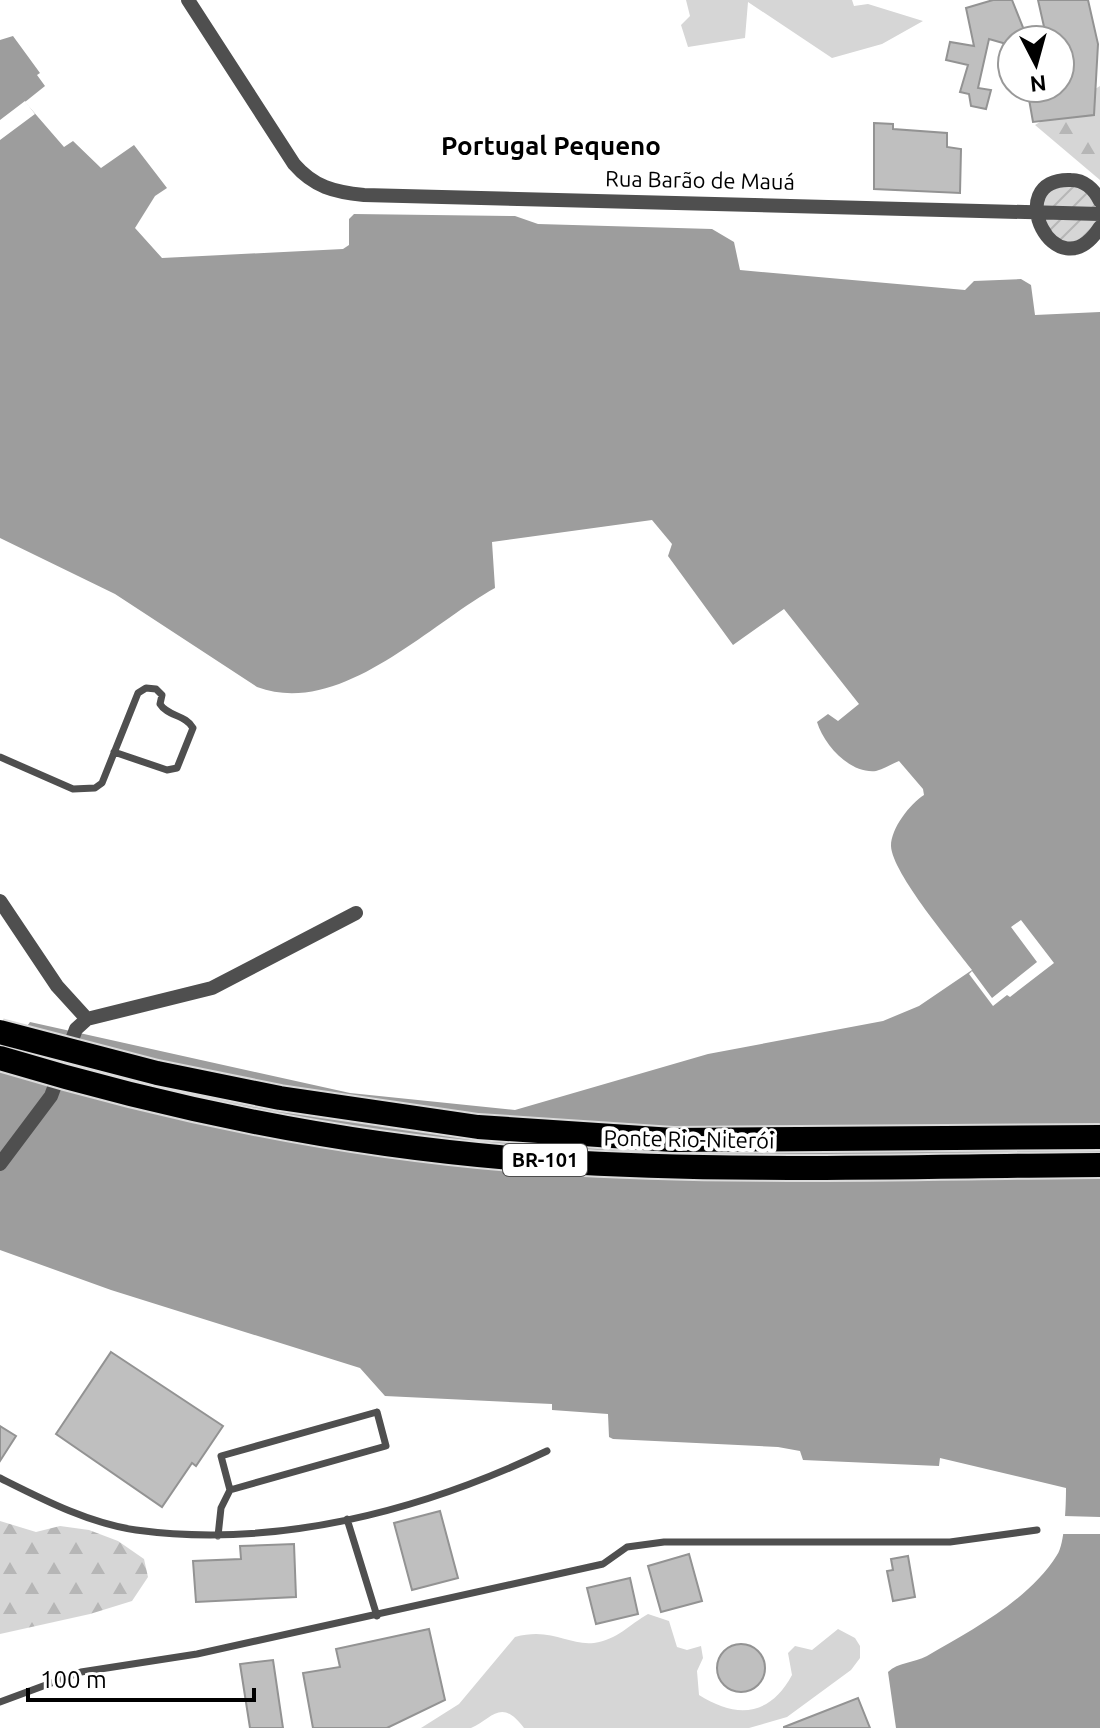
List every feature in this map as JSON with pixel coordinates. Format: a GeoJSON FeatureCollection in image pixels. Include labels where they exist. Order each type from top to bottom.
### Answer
{"type":"FeatureCollection","features":[{"type":"Feature","properties":{"kind":"highway","name":"Ponte Rio-Niterói"},"geometry":{"type":"LineString","coordinates":[[0,1032],[157,1073],[280,1098],[389,1116],[565,1135],[673,1140],[1100,1137]]}},
{"type":"Feature","properties":{"kind":"highway","name":"Ponte Rio-Niterói"},"geometry":{"type":"LineString","coordinates":[[0,1058],[148,1099],[281,1126],[379,1142],[549,1161],[852,1169],[1100,1165]]}},
{"type":"Feature","properties":{"kind":"street","name":"Rua Barão de Mauá"},"geometry":{"type":"LineString","coordinates":[[188,0],[305,177],[326,189],[364,195],[1100,214]]}},
{"type":"Feature","properties":{"kind":"street"},"geometry":{"type":"LineString","coordinates":[[1100,201],[1090,187],[1080,181],[1059,181],[1042,194],[1035,214],[1043,235],[1063,246],[1085,243],[1100,227]]}},
{"type":"Feature","properties":{"kind":"street"},"geometry":{"type":"LineString","coordinates":[[0,901],[82,1024]]}},
{"type":"Feature","properties":{"kind":"street"},"geometry":{"type":"LineString","coordinates":[[82,1024],[212,988],[356,913]]}},
{"type":"Feature","properties":{"kind":"street"},"geometry":{"type":"LineString","coordinates":[[0,1164],[51,1096],[82,1024]]}},
{"type":"Feature","properties":{"kind":"lane"},"geometry":{"type":"LineString","coordinates":[[0,757],[73,789],[84,790],[102,783],[114,752],[138,693],[146,688],[156,689],[162,695],[160,704],[163,710],[190,723],[193,728],[177,768],[167,770],[114,752]]}},
{"type":"Feature","properties":{"kind":"lane"},"geometry":{"type":"LineString","coordinates":[[218,1536],[221,1508],[230,1490],[221,1456],[377,1412],[386,1446],[230,1490]]}},
{"type":"Feature","properties":{"kind":"lane"},"geometry":{"type":"LineString","coordinates":[[0,1478],[59,1508],[133,1530],[258,1536],[416,1502],[499,1474],[547,1451]]}},
{"type":"Feature","properties":{"kind":"lane"},"geometry":{"type":"LineString","coordinates":[[347,1519],[377,1616]]}},
{"type":"Feature","properties":{"kind":"lane"},"geometry":{"type":"LineString","coordinates":[[0,1702],[81,1672],[197,1654],[603,1564],[627,1547],[651,1544],[950,1542],[1037,1530]]}},
{"type":"Feature","properties":{"kind":"green space"},"geometry":{"type":"Polygon","coordinates":[[[686,0],[852,0],[854,6],[868,4],[923,21],[882,44],[832,58],[748,2],[745,38],[688,47],[681,25],[690,16],[686,0]]]}},
{"type":"Feature","properties":{"kind":"green space"},"geometry":{"type":"Polygon","coordinates":[[[1100,86],[1100,180],[1035,125],[1070,104],[1076,104],[1076,100],[1100,86]]]}},
{"type":"Feature","properties":{"kind":"green space"},"geometry":{"type":"Polygon","coordinates":[[[1063,184],[1085,188],[1099,211],[1039,211],[1045,194],[1063,184]]]}},
{"type":"Feature","properties":{"kind":"green space"},"geometry":{"type":"Polygon","coordinates":[[[1039,217],[1099,217],[1084,240],[1062,244],[1039,217]]]}},
{"type":"Feature","properties":{"kind":"green space"},"geometry":{"type":"Polygon","coordinates":[[[0,1521],[36,1532],[60,1526],[89,1530],[118,1541],[144,1559],[148,1577],[132,1601],[90,1614],[0,1634],[0,1521]]]}},
{"type":"Feature","properties":{"kind":"green space"},"geometry":{"type":"Polygon","coordinates":[[[648,1614],[669,1621],[677,1647],[687,1650],[701,1646],[703,1658],[697,1671],[699,1695],[726,1708],[752,1709],[774,1699],[792,1675],[788,1653],[795,1646],[812,1650],[838,1629],[855,1638],[860,1646],[860,1658],[851,1670],[787,1717],[749,1728],[524,1728],[503,1712],[471,1728],[421,1728],[459,1704],[515,1637],[539,1634],[594,1643],[616,1635],[648,1614]]]}},
{"type":"Feature","properties":{"kind":"shaded area"},"geometry":{"type":"Polygon","coordinates":[[[13,36],[40,73],[37,75],[45,86],[25,102],[64,147],[73,141],[101,168],[134,145],[167,188],[155,196],[135,228],[162,258],[343,249],[349,245],[349,219],[354,214],[515,216],[538,224],[712,229],[734,242],[740,270],[965,290],[974,281],[1021,279],[1031,285],[1035,315],[1100,312],[1100,1728],[896,1728],[888,1672],[896,1666],[927,1656],[962,1636],[998,1613],[1031,1586],[1060,1550],[1066,1488],[940,1458],[939,1466],[803,1460],[800,1451],[778,1447],[613,1439],[609,1437],[608,1414],[552,1410],[552,1404],[385,1396],[360,1368],[111,1290],[0,1250],[0,1065],[30,1022],[350,1093],[515,1110],[708,1054],[883,1021],[919,1006],[972,970],[912,891],[894,858],[891,846],[894,832],[907,810],[924,795],[923,789],[899,761],[876,771],[866,771],[839,756],[817,722],[828,714],[838,721],[859,704],[784,609],[733,645],[668,556],[672,544],[652,520],[492,542],[495,588],[382,663],[351,679],[320,690],[288,693],[257,687],[115,594],[0,538],[0,40],[13,36]]]}},
{"type":"Feature","properties":{"kind":"pier"},"geometry":{"type":"Polygon","coordinates":[[[25,101],[35,114],[0,140],[0,120],[25,101]]]}},
{"type":"Feature","properties":{"kind":"pier"},"geometry":{"type":"Polygon","coordinates":[[[1021,920],[1054,963],[1010,997],[1007,995],[993,1006],[969,974],[972,971],[992,998],[1037,962],[1011,927],[1021,920]]]}},
{"type":"Feature","properties":{"kind":"pier"},"geometry":{"type":"Polygon","coordinates":[[[1064,1516],[1100,1517],[1100,1534],[1061,1534],[1064,1516]]]}},
{"type":"Feature","properties":{"kind":"building"},"geometry":{"type":"Polygon","coordinates":[[[993,0],[1012,0],[1022,24],[996,24],[996,41],[989,39],[978,88],[991,90],[986,109],[971,106],[969,94],[960,92],[968,65],[946,60],[950,42],[974,46],[966,8],[993,0]]]}},
{"type":"Feature","properties":{"kind":"building"},"geometry":{"type":"Polygon","coordinates":[[[1038,0],[1088,0],[1098,44],[1094,115],[1033,122],[1030,104],[1076,104],[1076,24],[1043,24],[1038,0]]]}},
{"type":"Feature","properties":{"kind":"building"},"geometry":{"type":"Polygon","coordinates":[[[874,123],[893,124],[893,129],[947,133],[947,147],[961,149],[960,193],[874,189],[874,123]]]}},
{"type":"Feature","properties":{"kind":"building"},"geometry":{"type":"Polygon","coordinates":[[[111,1352],[223,1426],[196,1466],[192,1463],[162,1507],[56,1434],[111,1352]]]}},
{"type":"Feature","properties":{"kind":"building"},"geometry":{"type":"Polygon","coordinates":[[[0,1426],[16,1436],[0,1461],[0,1426]]]}},
{"type":"Feature","properties":{"kind":"building"},"geometry":{"type":"Polygon","coordinates":[[[440,1511],[458,1578],[412,1590],[394,1523],[440,1511]]]}},
{"type":"Feature","properties":{"kind":"building"},"geometry":{"type":"Polygon","coordinates":[[[294,1544],[296,1597],[196,1602],[193,1561],[241,1559],[240,1546],[294,1544]]]}},
{"type":"Feature","properties":{"kind":"building"},"geometry":{"type":"Polygon","coordinates":[[[689,1554],[702,1601],[661,1612],[648,1566],[689,1554]]]}},
{"type":"Feature","properties":{"kind":"building"},"geometry":{"type":"Polygon","coordinates":[[[908,1556],[915,1597],[893,1601],[887,1571],[893,1570],[891,1559],[908,1556]]]}},
{"type":"Feature","properties":{"kind":"building"},"geometry":{"type":"Polygon","coordinates":[[[630,1578],[638,1614],[596,1624],[587,1588],[630,1578]]]}},
{"type":"Feature","properties":{"kind":"building"},"geometry":{"type":"Polygon","coordinates":[[[429,1629],[445,1700],[387,1728],[313,1728],[303,1673],[340,1667],[336,1649],[429,1629]]]}},
{"type":"Feature","properties":{"kind":"building"},"geometry":{"type":"Polygon","coordinates":[[[741,1644],[758,1651],[765,1668],[758,1685],[741,1692],[724,1685],[717,1668],[724,1651],[741,1644]]]}},
{"type":"Feature","properties":{"kind":"building"},"geometry":{"type":"Polygon","coordinates":[[[273,1660],[283,1728],[250,1728],[240,1664],[273,1660]]]}},
{"type":"Feature","properties":{"kind":"building"},"geometry":{"type":"Polygon","coordinates":[[[858,1698],[870,1728],[784,1728],[784,1727],[858,1698]]]}},
{"type":"Feature","properties":{"kind":"district","name":"Portugal Pequeno"},"geometry":{"type":"Point","coordinates":[551,146]}}]}
